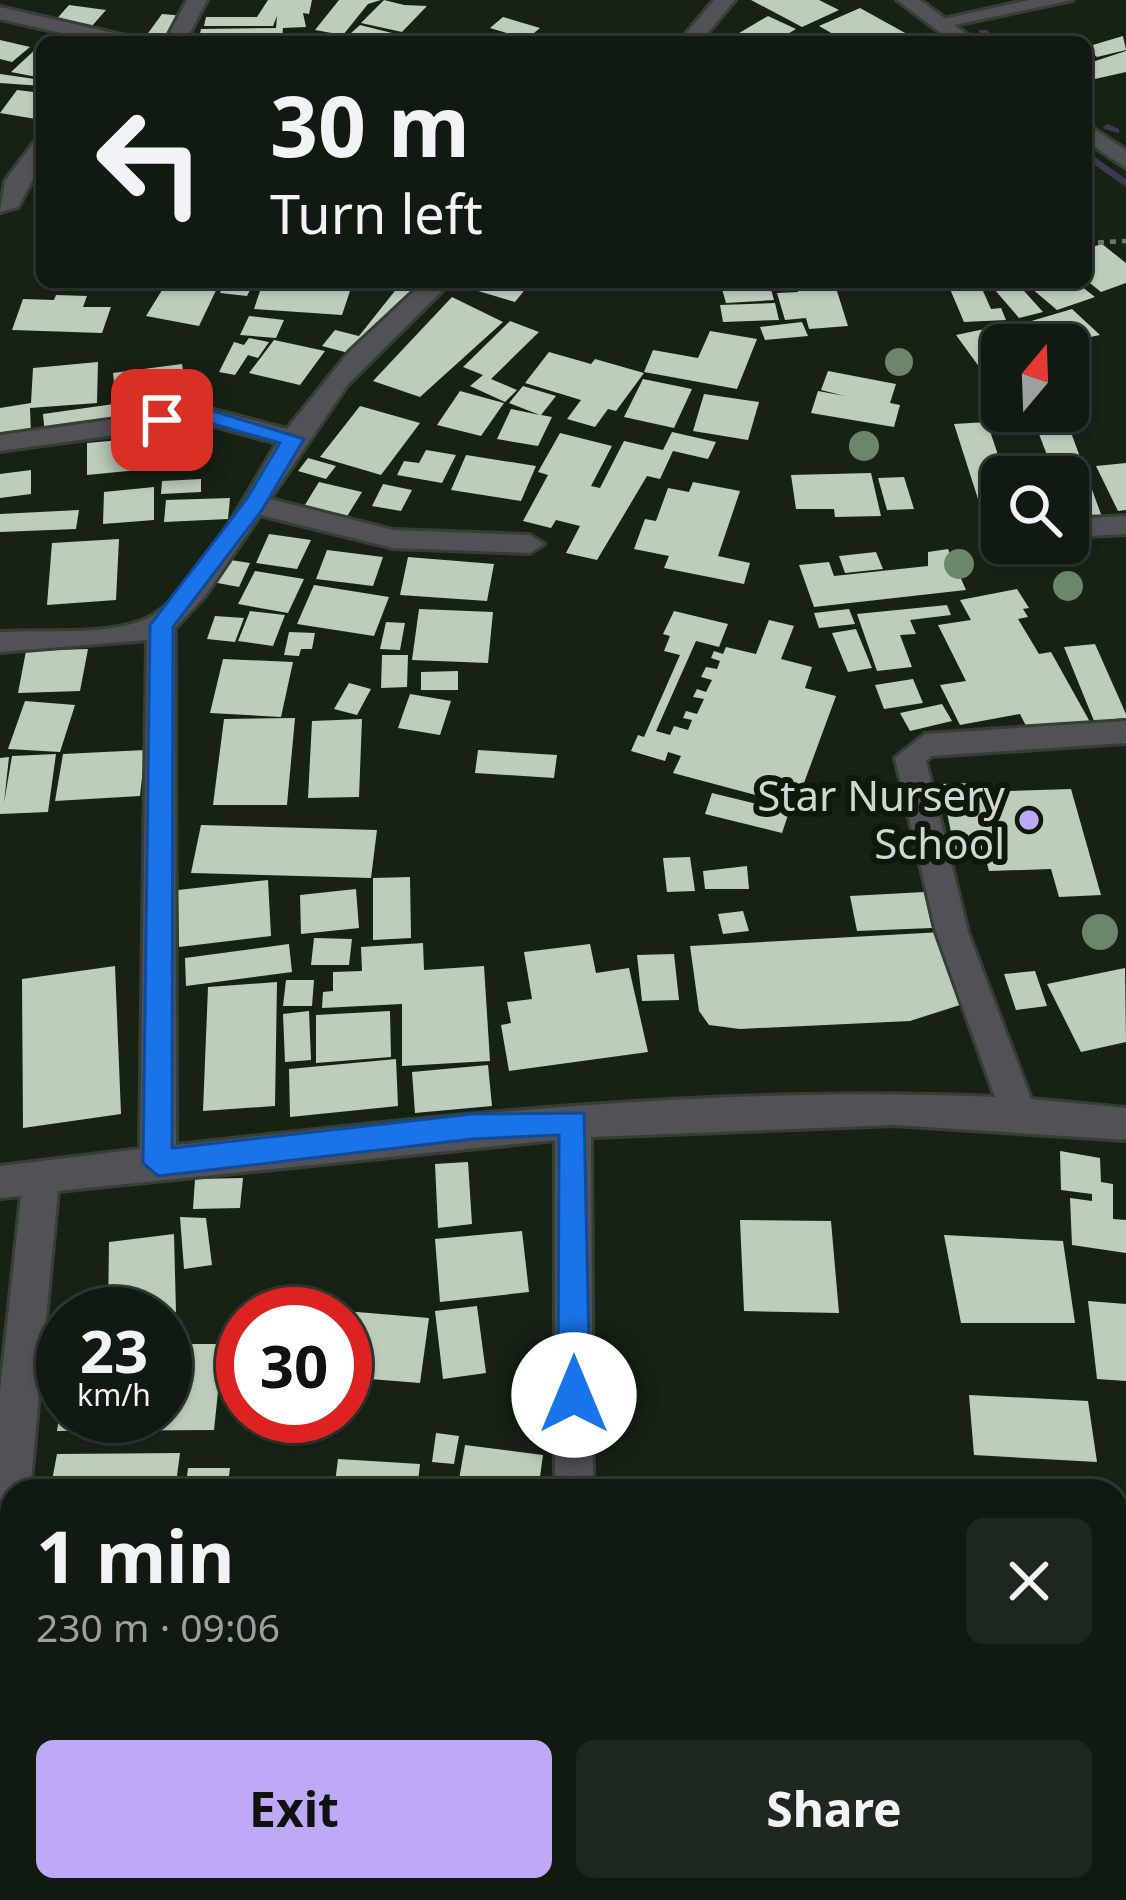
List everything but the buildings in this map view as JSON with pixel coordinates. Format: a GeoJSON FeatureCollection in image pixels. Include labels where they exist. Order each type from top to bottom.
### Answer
{"type":"FeatureCollection","features":[{"type":"Feature","properties":{"kind":"street"},"geometry":{"type":"LineString","coordinates":[[179,36],[197,0]]}},
{"type":"Feature","properties":{"kind":"street"},"geometry":{"type":"LineString","coordinates":[[694,36],[725,0]]}},
{"type":"Feature","properties":{"kind":"street"},"geometry":{"type":"LineString","coordinates":[[907,0],[959,36]]}},
{"type":"Feature","properties":{"kind":"street"},"geometry":{"type":"LineString","coordinates":[[940,22],[1063,0]]}},
{"type":"Feature","properties":{"kind":"street"},"geometry":{"type":"LineString","coordinates":[[0,13],[102,36]]}},
{"type":"Feature","properties":{"kind":"street"},"geometry":{"type":"LineString","coordinates":[[1092,135],[1126,160]]}},
{"type":"Feature","properties":{"kind":"street"},"geometry":{"type":"LineString","coordinates":[[7,207],[16,181],[36,155]]}},
{"type":"Feature","properties":{"kind":"street"},"geometry":{"type":"LineString","coordinates":[[158,1163],[161,625],[254,504],[293,439],[367,350],[433,288]]}},
{"type":"Feature","properties":{"kind":"street"},"geometry":{"type":"LineString","coordinates":[[0,443],[203,415],[293,439]]}},
{"type":"Feature","properties":{"kind":"street"},"geometry":{"type":"LineString","coordinates":[[254,504],[394,538],[530,544]]}},
{"type":"Feature","properties":{"kind":"street"},"geometry":{"type":"LineString","coordinates":[[1089,527],[1126,525]]}},
{"type":"Feature","properties":{"kind":"street"},"geometry":{"type":"LineString","coordinates":[[0,642],[127,633],[161,625]]}},
{"type":"Feature","properties":{"kind":"street"},"geometry":{"type":"LineString","coordinates":[[1017,1110],[952,932],[910,758],[925,745],[1126,732]]}},
{"type":"Feature","properties":{"kind":"street"},"geometry":{"type":"LineString","coordinates":[[0,1182],[472,1126],[849,1107],[1017,1110],[1126,1124]]}},
{"type":"Feature","properties":{"kind":"street"},"geometry":{"type":"LineString","coordinates":[[573,1122],[574,1479]]}},
{"type":"Feature","properties":{"kind":"street"},"geometry":{"type":"LineString","coordinates":[[11,1479],[41,1177]]}},
{"type":"Feature","properties":{"kind":"path"},"geometry":{"type":"LineString","coordinates":[[1092,244],[1126,241]]}},
{"type":"Feature","properties":{"kind":"waterway"},"geometry":{"type":"LineString","coordinates":[[983,32],[988,36]]}},
{"type":"Feature","properties":{"kind":"waterway"},"geometry":{"type":"LineString","coordinates":[[1108,127],[1115,131]]}},
{"type":"Feature","properties":{"kind":"waterway"},"geometry":{"type":"LineString","coordinates":[[1092,158],[1126,184]]}},
{"type":"Feature","properties":{"kind":"place","name":"Star Nursery School"},"geometry":{"type":"Point","coordinates":[1029,820]}},
{"type":"Feature","properties":{"kind":"route"},"geometry":{"type":"LineString","coordinates":[[162,420],[203,415],[253,424],[293,439],[254,504],[161,625],[158,1163],[472,1126],[573,1122],[574,1395]]}}]}
